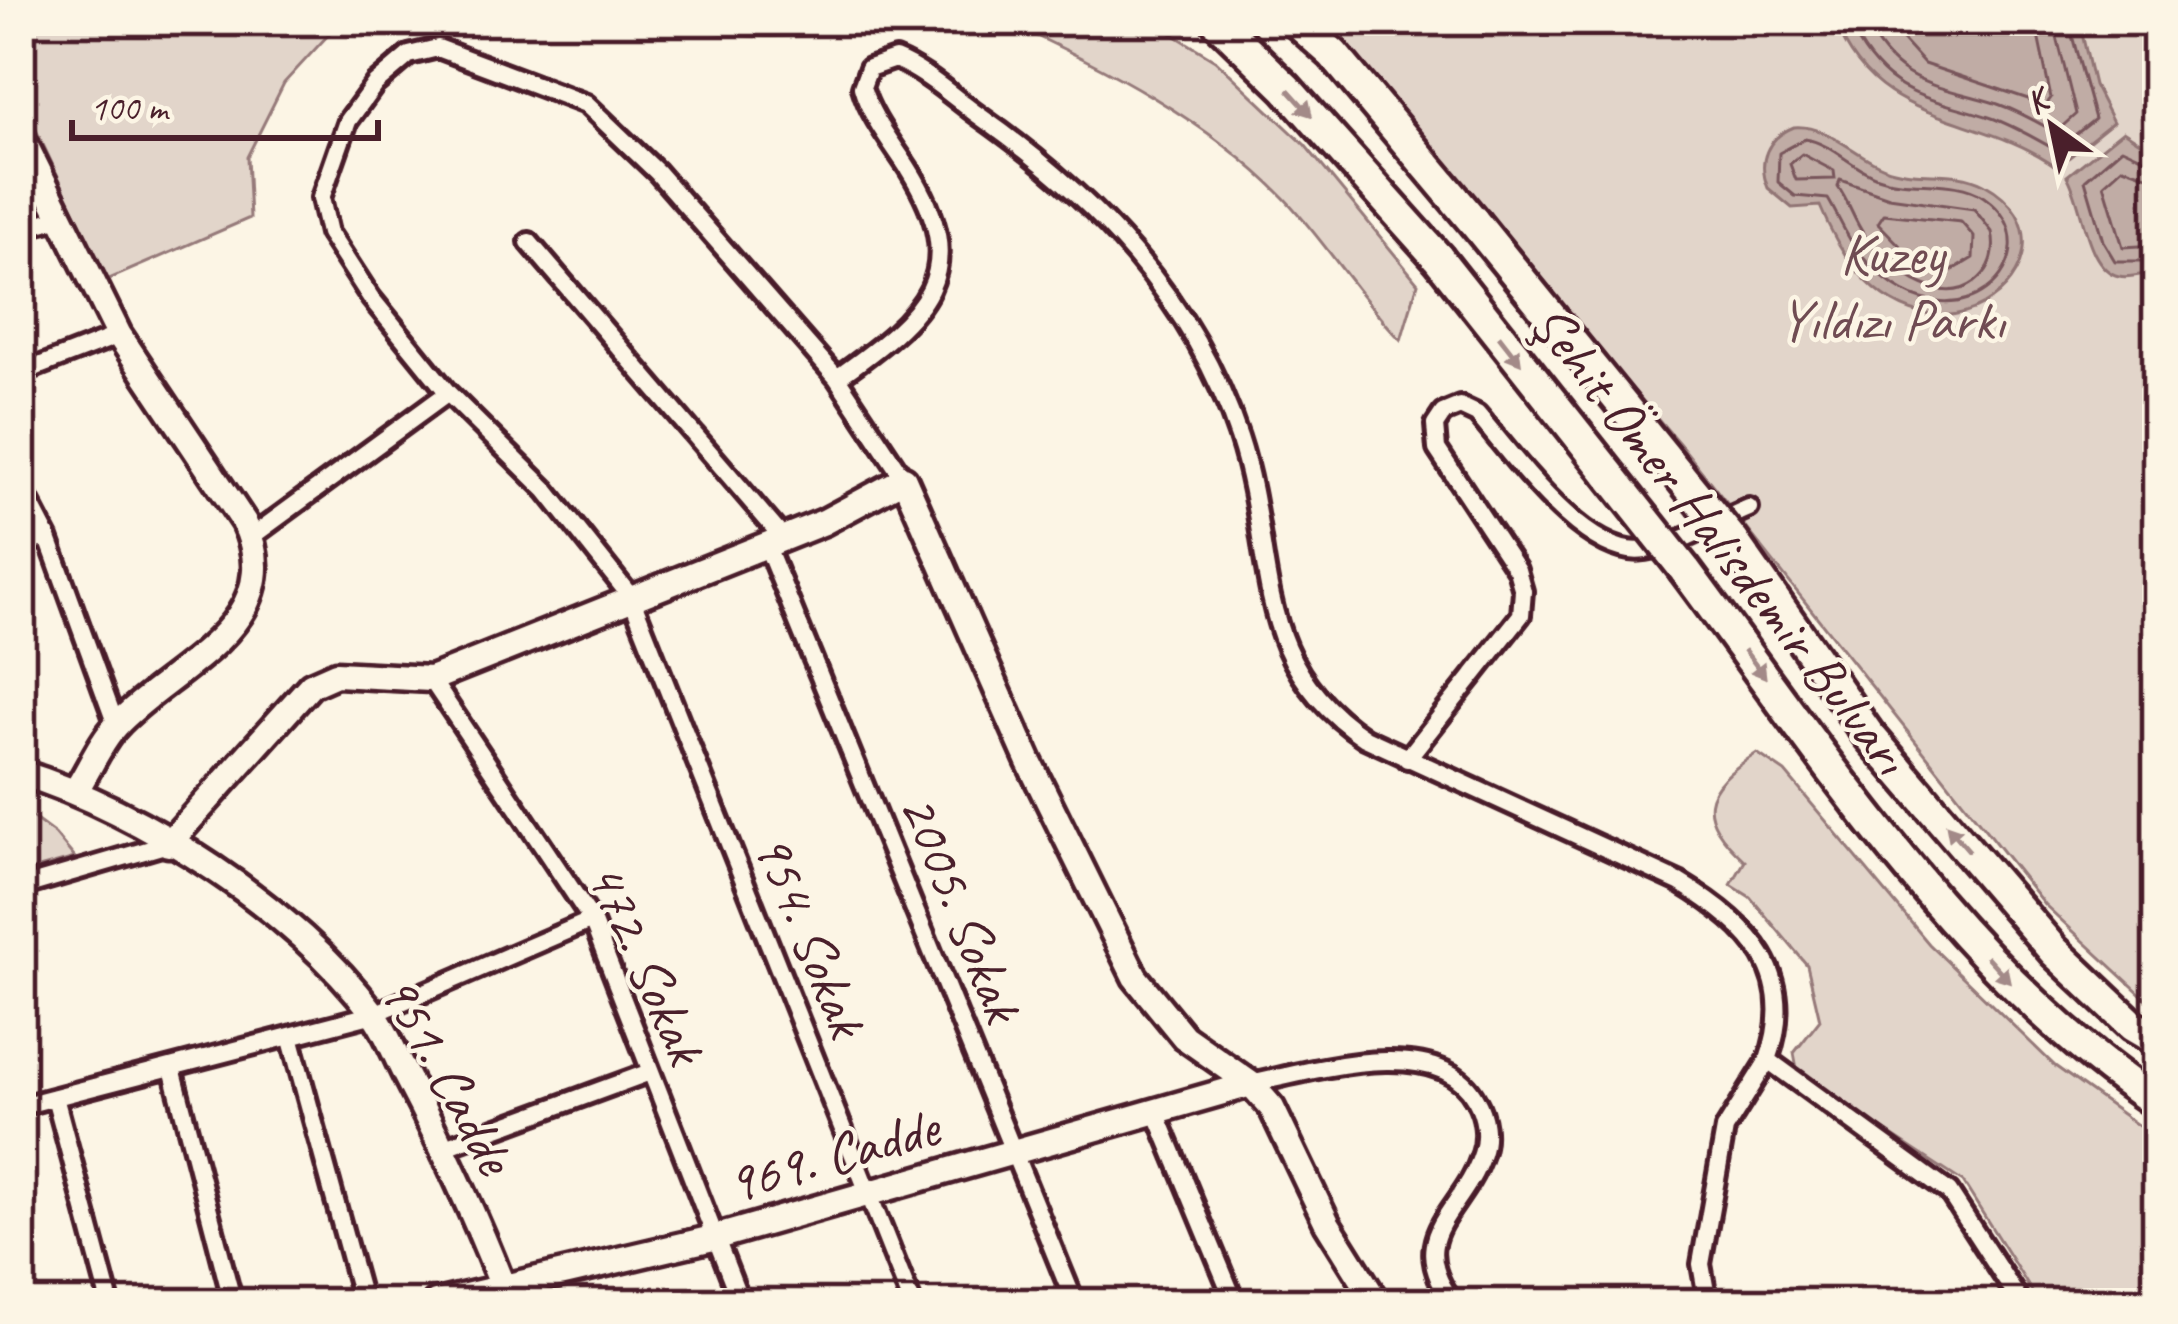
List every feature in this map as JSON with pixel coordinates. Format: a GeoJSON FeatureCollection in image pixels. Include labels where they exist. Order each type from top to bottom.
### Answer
{"type":"FeatureCollection","features":[{"type":"Feature","properties":{"kind":"highway","name":"Şehit Ömer Halisdemir Bulvarı"},"geometry":{"type":"LineString","coordinates":[[1217,21],[1286,88],[1438,258],[1685,570],[1829,764],[2003,977],[2108,1070],[2157,1103]]}},
{"type":"Feature","properties":{"kind":"highway","name":"Şehit Ömer Halisdemir Bulvarı"},"geometry":{"type":"LineString","coordinates":[[1296,21],[1334,54],[1733,541],[1883,752],[2054,951],[2133,1026],[2157,1040]]}},
{"type":"Feature","properties":{"kind":"street","name":"954. Sokak"},"geometry":{"type":"LineString","coordinates":[[837,378],[657,172],[586,104],[439,48],[409,55],[375,84],[348,121],[321,198],[329,233],[371,298],[448,393],[546,490],[631,597],[912,1303]]}},
{"type":"Feature","properties":{"kind":"street"},"geometry":{"type":"LineString","coordinates":[[1378,1303],[1311,1192],[1272,1108],[1252,1084],[1184,1037],[1135,977],[1029,762],[904,479],[837,378],[917,317],[939,266],[940,244],[929,202],[862,87],[868,68],[895,58],[1079,190],[1145,266],[1196,342],[1238,433],[1253,485],[1271,610],[1289,659],[1342,723],[1407,759],[1679,882],[1722,912],[1773,974],[1781,1015],[1768,1060],[1725,1129],[1701,1264],[1708,1303]]}},
{"type":"Feature","properties":{"kind":"street"},"geometry":{"type":"LineString","coordinates":[[21,136],[119,335],[251,537],[250,578],[228,632],[206,656],[116,725],[76,790]]}},
{"type":"Feature","properties":{"kind":"street"},"geometry":{"type":"LineString","coordinates":[[21,228],[62,218]]}},
{"type":"Feature","properties":{"kind":"street","name":"2005. Sokak"},"geometry":{"type":"LineString","coordinates":[[529,242],[774,541],[1075,1303]]}},
{"type":"Feature","properties":{"kind":"street"},"geometry":{"type":"LineString","coordinates":[[21,373],[119,335]]}},
{"type":"Feature","properties":{"kind":"street"},"geometry":{"type":"LineString","coordinates":[[251,537],[448,393]]}},
{"type":"Feature","properties":{"kind":"street"},"geometry":{"type":"LineString","coordinates":[[1407,759],[1521,615],[1523,591],[1517,570],[1437,449],[1435,424],[1443,412],[1460,406],[1477,414],[1564,514],[1610,544],[1643,551],[1749,508]]}},
{"type":"Feature","properties":{"kind":"street"},"geometry":{"type":"LineString","coordinates":[[21,887],[168,844],[311,685],[336,674],[431,679],[774,541],[904,479]]}},
{"type":"Feature","properties":{"kind":"street"},"geometry":{"type":"LineString","coordinates":[[21,486],[48,538],[116,725]]}},
{"type":"Feature","properties":{"kind":"street"},"geometry":{"type":"LineString","coordinates":[[21,542],[48,538]]}},
{"type":"Feature","properties":{"kind":"street","name":"472. Sokak"},"geometry":{"type":"LineString","coordinates":[[431,679],[592,920],[741,1303]]}},
{"type":"Feature","properties":{"kind":"street","name":"951. Cadde"},"geometry":{"type":"LineString","coordinates":[[21,773],[76,790],[168,844],[292,929],[374,1014],[443,1148],[506,1294]]}},
{"type":"Feature","properties":{"kind":"street"},"geometry":{"type":"LineString","coordinates":[[21,1106],[374,1014],[592,920]]}},
{"type":"Feature","properties":{"kind":"street"},"geometry":{"type":"LineString","coordinates":[[290,1036],[363,1303]]}},
{"type":"Feature","properties":{"kind":"street"},"geometry":{"type":"LineString","coordinates":[[1252,1084],[1409,1060],[1447,1070],[1469,1089],[1485,1128],[1481,1158],[1442,1221],[1433,1246],[1436,1275],[1453,1303]]}},
{"type":"Feature","properties":{"kind":"street"},"geometry":{"type":"LineString","coordinates":[[1768,1060],[1948,1192],[2021,1303]]}},
{"type":"Feature","properties":{"kind":"street"},"geometry":{"type":"LineString","coordinates":[[172,1068],[233,1303]]}},
{"type":"Feature","properties":{"kind":"street"},"geometry":{"type":"LineString","coordinates":[[443,1148],[650,1072]]}},
{"type":"Feature","properties":{"kind":"street","name":"969. Cadde"},"geometry":{"type":"LineString","coordinates":[[436,1303],[506,1294],[1252,1084]]}},
{"type":"Feature","properties":{"kind":"street"},"geometry":{"type":"LineString","coordinates":[[55,1097],[110,1303]]}},
{"type":"Feature","properties":{"kind":"street"},"geometry":{"type":"LineString","coordinates":[[1156,1112],[1235,1303]]}},
{"type":"Feature","properties":{"kind":"green space"},"geometry":{"type":"Polygon","coordinates":[[[21,21],[341,21],[284,83],[247,157],[250,218],[107,280],[21,98],[21,21]]]}},
{"type":"Feature","properties":{"kind":"green space"},"geometry":{"type":"Polygon","coordinates":[[[673,21],[911,21],[822,34],[760,36],[673,21]]]}},
{"type":"Feature","properties":{"kind":"green space"},"geometry":{"type":"Polygon","coordinates":[[[1004,21],[1151,21],[1215,60],[1305,145],[1418,283],[1401,340],[1284,198],[1222,144],[1116,76],[1004,21]]]}},
{"type":"Feature","properties":{"kind":"green space","name":"Kuzey Yıldızı Parkı"},"geometry":{"type":"Polygon","coordinates":[[[1315,21],[2157,21],[2157,1009],[2044,904],[1684,449],[1315,21]]]}},
{"type":"Feature","properties":{"kind":"green space"},"geometry":{"type":"Polygon","coordinates":[[[1757,753],[1785,772],[1929,944],[2055,1066],[2157,1139],[2157,1303],[2039,1303],[1963,1182],[1798,1074],[1794,1053],[1820,1020],[1807,965],[1750,897],[1731,885],[1745,861],[1717,830],[1711,816],[1715,791],[1757,753]]]}},
{"type":"Feature","properties":{"kind":"green space"},"geometry":{"type":"Polygon","coordinates":[[[21,809],[55,834],[75,858],[21,873],[21,809]]]}},
{"type":"Feature","properties":{"kind":"water"},"geometry":{"type":"Polygon","coordinates":[[[1835,21],[2079,21],[2094,85],[2113,122],[2057,167],[1994,135],[1902,100],[1876,82],[1853,56],[1835,21]]]}},
{"type":"Feature","properties":{"kind":"water"},"geometry":{"type":"Polygon","coordinates":[[[1794,127],[1820,131],[1894,170],[1984,184],[2017,214],[2024,248],[2011,280],[1983,304],[1945,315],[1902,307],[1859,272],[1820,206],[1792,208],[1768,188],[1767,151],[1777,137],[1794,127]]]}},
{"type":"Feature","properties":{"kind":"water"},"geometry":{"type":"Polygon","coordinates":[[[2123,131],[2157,153],[2157,272],[2128,277],[2108,271],[2099,261],[2067,176],[2123,131]]]}}]}
